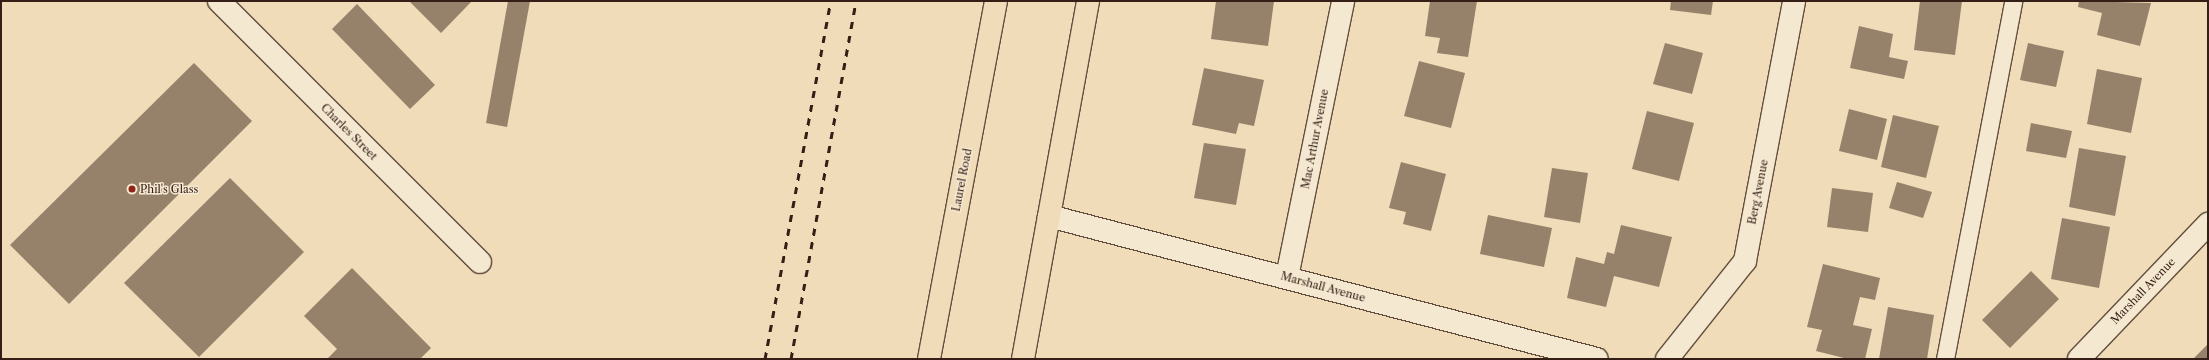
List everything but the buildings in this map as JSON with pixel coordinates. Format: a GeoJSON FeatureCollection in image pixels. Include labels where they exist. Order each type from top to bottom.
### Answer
{"type":"FeatureCollection","features":[{"type":"Feature","properties":{"kind":"main road","name":"Laurel Road"},"geometry":{"type":"LineString","coordinates":[[929,359],[996,1]]}},
{"type":"Feature","properties":{"kind":"main road"},"geometry":{"type":"LineString","coordinates":[[1023,359],[1088,1]]}},
{"type":"Feature","properties":{"kind":"street","name":"Charles Street"},"geometry":{"type":"LineString","coordinates":[[219,1],[480,262]]}},
{"type":"Feature","properties":{"kind":"street","name":"Mac Arthur Avenue"},"geometry":{"type":"LineString","coordinates":[[1287,277],[1342,1]]}},
{"type":"Feature","properties":{"kind":"street","name":"Berg Avenue"},"geometry":{"type":"LineString","coordinates":[[1667,359],[1745,260],[1794,1]]}},
{"type":"Feature","properties":{"kind":"street","name":"Marshall Avenue"},"geometry":{"type":"LineString","coordinates":[[1048,216],[1287,277],[1597,359]]}},
{"type":"Feature","properties":{"kind":"street","name":"Marshall Avenue"},"geometry":{"type":"LineString","coordinates":[[2079,359],[2208,224]]}},
{"type":"Feature","properties":{"kind":"lane"},"geometry":{"type":"LineString","coordinates":[[1945,359],[2013,1]]}},
{"type":"Feature","properties":{"kind":"railway"},"geometry":{"type":"LineString","coordinates":[[765,359],[831,1]]}},
{"type":"Feature","properties":{"kind":"railway"},"geometry":{"type":"LineString","coordinates":[[791,359],[856,1]]}},
{"type":"Feature","properties":{"kind":"place","name":"Phil's Glass"},"geometry":{"type":"Point","coordinates":[132,189]}}]}
